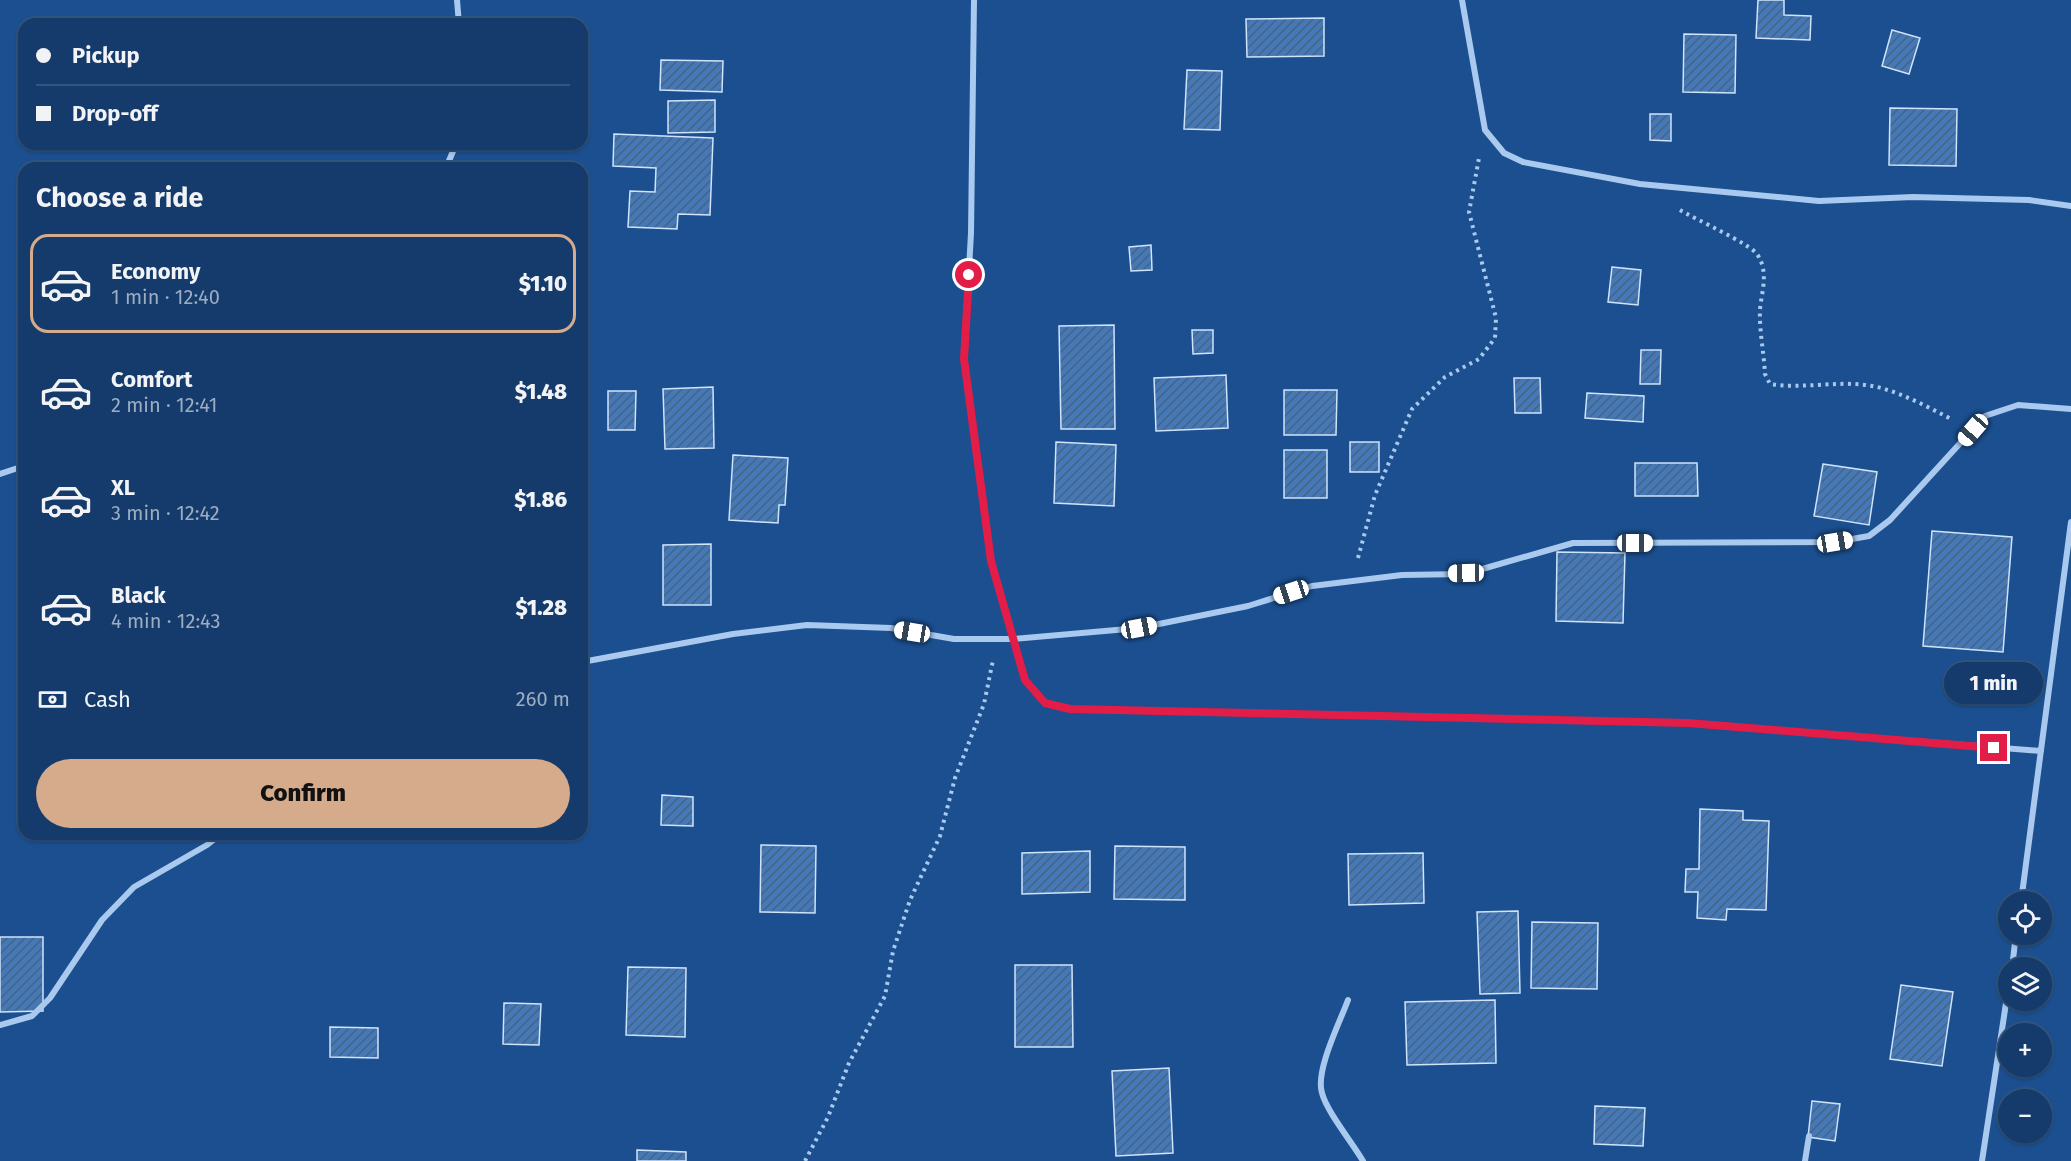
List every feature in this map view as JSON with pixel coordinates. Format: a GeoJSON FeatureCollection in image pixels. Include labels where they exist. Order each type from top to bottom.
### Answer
{"type":"FeatureCollection","features":[{"type":"Feature","properties":{"kind":"street"},"geometry":{"type":"LineString","coordinates":[[457,0],[458,18]]}},
{"type":"Feature","properties":{"kind":"street"},"geometry":{"type":"LineString","coordinates":[[974,0],[971,233],[964,359],[991,561],[1025,680],[1045,703],[1070,709],[1688,723],[2042,751]]}},
{"type":"Feature","properties":{"kind":"street"},"geometry":{"type":"LineString","coordinates":[[1462,0],[1485,130],[1504,153],[1523,162],[1574,173],[1658,186],[1819,201],[1913,197],[2029,200],[2071,206]]}},
{"type":"Feature","properties":{"kind":"street"},"geometry":{"type":"LineString","coordinates":[[588,661],[733,634],[807,625],[891,628],[954,639],[1013,639],[1139,628],[1248,606],[1312,586],[1402,575],[1466,573],[1573,543],[1835,542],[1869,536],[1890,520],[1985,416],[2018,405],[2071,410]]}},
{"type":"Feature","properties":{"kind":"street"},"geometry":{"type":"LineString","coordinates":[[0,474],[18,468]]}},
{"type":"Feature","properties":{"kind":"street"},"geometry":{"type":"LineString","coordinates":[[2023,891],[2071,522]]}},
{"type":"Feature","properties":{"kind":"street"},"geometry":{"type":"LineString","coordinates":[[0,1025],[32,1016],[50,998],[102,920],[134,887],[213,840]]}},
{"type":"Feature","properties":{"kind":"street"},"geometry":{"type":"LineString","coordinates":[[1348,1000],[1321,1075],[1321,1092],[1327,1107],[1363,1161]]}},
{"type":"Feature","properties":{"kind":"street"},"geometry":{"type":"LineString","coordinates":[[1982,1161],[2005,1011]]}},
{"type":"Feature","properties":{"kind":"street"},"geometry":{"type":"LineString","coordinates":[[1805,1161],[1809,1136]]}},
{"type":"Feature","properties":{"kind":"path"},"geometry":{"type":"LineString","coordinates":[[1354,580],[1363,535],[1375,495],[1412,409],[1445,378],[1479,359],[1495,338],[1496,318],[1469,213],[1485,130]]}},
{"type":"Feature","properties":{"kind":"path"},"geometry":{"type":"LineString","coordinates":[[1658,186],[1675,207],[1707,227],[1742,242],[1757,254],[1766,279],[1760,309],[1765,374],[1770,384],[1789,387],[1848,384],[1880,387],[1919,403],[1973,430]]}},
{"type":"Feature","properties":{"kind":"path"},"geometry":{"type":"LineString","coordinates":[[805,1161],[828,1117],[849,1063],[885,996],[893,951],[910,900],[940,836],[955,778],[984,704],[998,638]]}},
{"type":"Feature","properties":{"kind":"building"},"geometry":{"type":"Polygon","coordinates":[[[1758,0],[1784,0],[1784,15],[1811,16],[1810,40],[1756,38],[1758,0]]]}},
{"type":"Feature","properties":{"kind":"building"},"geometry":{"type":"Polygon","coordinates":[[[1324,18],[1324,56],[1247,57],[1246,19],[1324,18]]]}},
{"type":"Feature","properties":{"kind":"building"},"geometry":{"type":"Polygon","coordinates":[[[1892,30],[1920,38],[1909,74],[1882,66],[1892,30]]]}},
{"type":"Feature","properties":{"kind":"building"},"geometry":{"type":"Polygon","coordinates":[[[1684,34],[1736,35],[1735,93],[1683,92],[1684,34]]]}},
{"type":"Feature","properties":{"kind":"building"},"geometry":{"type":"Polygon","coordinates":[[[661,60],[723,61],[722,92],[660,90],[661,60]]]}},
{"type":"Feature","properties":{"kind":"building"},"geometry":{"type":"Polygon","coordinates":[[[1187,70],[1222,71],[1220,130],[1184,129],[1187,70]]]}},
{"type":"Feature","properties":{"kind":"building"},"geometry":{"type":"Polygon","coordinates":[[[715,100],[715,132],[668,133],[668,101],[715,100]]]}},
{"type":"Feature","properties":{"kind":"building"},"geometry":{"type":"Polygon","coordinates":[[[1890,108],[1957,109],[1956,166],[1889,165],[1890,108]]]}},
{"type":"Feature","properties":{"kind":"building"},"geometry":{"type":"Polygon","coordinates":[[[1650,114],[1671,114],[1671,141],[1650,140],[1650,114]]]}},
{"type":"Feature","properties":{"kind":"building"},"geometry":{"type":"Polygon","coordinates":[[[614,134],[713,138],[710,215],[678,214],[677,229],[628,227],[630,191],[655,192],[656,168],[613,166],[614,134]]]}},
{"type":"Feature","properties":{"kind":"building"},"geometry":{"type":"Polygon","coordinates":[[[1151,245],[1152,270],[1131,271],[1129,247],[1151,245]]]}},
{"type":"Feature","properties":{"kind":"building"},"geometry":{"type":"Polygon","coordinates":[[[1612,267],[1641,270],[1638,305],[1608,302],[1612,267]]]}},
{"type":"Feature","properties":{"kind":"building"},"geometry":{"type":"Polygon","coordinates":[[[1114,325],[1115,429],[1061,429],[1059,326],[1114,325]]]}},
{"type":"Feature","properties":{"kind":"building"},"geometry":{"type":"Polygon","coordinates":[[[1192,330],[1213,330],[1213,353],[1193,354],[1192,330]]]}},
{"type":"Feature","properties":{"kind":"building"},"geometry":{"type":"Polygon","coordinates":[[[1641,350],[1661,350],[1660,384],[1640,384],[1641,350]]]}},
{"type":"Feature","properties":{"kind":"building"},"geometry":{"type":"Polygon","coordinates":[[[1226,375],[1228,428],[1156,431],[1154,378],[1226,375]]]}},
{"type":"Feature","properties":{"kind":"building"},"geometry":{"type":"Polygon","coordinates":[[[1514,378],[1540,378],[1541,413],[1515,413],[1514,378]]]}},
{"type":"Feature","properties":{"kind":"building"},"geometry":{"type":"Polygon","coordinates":[[[713,387],[714,448],[665,449],[663,389],[713,387]]]}},
{"type":"Feature","properties":{"kind":"building"},"geometry":{"type":"Polygon","coordinates":[[[1284,390],[1337,390],[1336,435],[1284,435],[1284,390]]]}},
{"type":"Feature","properties":{"kind":"building"},"geometry":{"type":"Polygon","coordinates":[[[608,391],[636,391],[635,430],[608,430],[608,391]]]}},
{"type":"Feature","properties":{"kind":"building"},"geometry":{"type":"Polygon","coordinates":[[[1587,393],[1644,396],[1643,422],[1585,418],[1587,393]]]}},
{"type":"Feature","properties":{"kind":"building"},"geometry":{"type":"Polygon","coordinates":[[[1056,442],[1116,445],[1114,506],[1054,503],[1056,442]]]}},
{"type":"Feature","properties":{"kind":"building"},"geometry":{"type":"Polygon","coordinates":[[[1350,442],[1379,442],[1379,472],[1350,472],[1350,442]]]}},
{"type":"Feature","properties":{"kind":"building"},"geometry":{"type":"Polygon","coordinates":[[[1284,450],[1327,450],[1327,498],[1284,498],[1284,450]]]}},
{"type":"Feature","properties":{"kind":"building"},"geometry":{"type":"Polygon","coordinates":[[[733,455],[788,458],[785,505],[779,505],[778,523],[729,520],[733,455]]]}},
{"type":"Feature","properties":{"kind":"building"},"geometry":{"type":"Polygon","coordinates":[[[1635,463],[1697,463],[1698,496],[1635,496],[1635,463]]]}},
{"type":"Feature","properties":{"kind":"building"},"geometry":{"type":"Polygon","coordinates":[[[1823,464],[1877,472],[1869,525],[1814,516],[1823,464]]]}},
{"type":"Feature","properties":{"kind":"building"},"geometry":{"type":"Polygon","coordinates":[[[1932,531],[2012,537],[2003,652],[1923,646],[1932,531]]]}},
{"type":"Feature","properties":{"kind":"building"},"geometry":{"type":"Polygon","coordinates":[[[711,544],[711,605],[663,605],[663,545],[711,544]]]}},
{"type":"Feature","properties":{"kind":"building"},"geometry":{"type":"Polygon","coordinates":[[[1557,552],[1625,553],[1623,623],[1556,621],[1557,552]]]}},
{"type":"Feature","properties":{"kind":"building"},"geometry":{"type":"Polygon","coordinates":[[[662,795],[693,797],[693,826],[661,825],[662,795]]]}},
{"type":"Feature","properties":{"kind":"building"},"geometry":{"type":"Polygon","coordinates":[[[1700,809],[1743,811],[1743,820],[1769,821],[1766,910],[1727,909],[1726,920],[1697,918],[1698,892],[1685,892],[1686,869],[1699,869],[1700,809]]]}},
{"type":"Feature","properties":{"kind":"building"},"geometry":{"type":"Polygon","coordinates":[[[761,845],[816,846],[815,913],[760,912],[761,845]]]}},
{"type":"Feature","properties":{"kind":"building"},"geometry":{"type":"Polygon","coordinates":[[[1115,846],[1185,847],[1185,900],[1114,899],[1115,846]]]}},
{"type":"Feature","properties":{"kind":"building"},"geometry":{"type":"Polygon","coordinates":[[[1090,851],[1090,892],[1022,894],[1022,853],[1090,851]]]}},
{"type":"Feature","properties":{"kind":"building"},"geometry":{"type":"Polygon","coordinates":[[[1423,853],[1424,903],[1349,905],[1348,854],[1423,853]]]}},
{"type":"Feature","properties":{"kind":"building"},"geometry":{"type":"Polygon","coordinates":[[[1518,911],[1520,993],[1480,994],[1477,912],[1518,911]]]}},
{"type":"Feature","properties":{"kind":"building"},"geometry":{"type":"Polygon","coordinates":[[[1532,922],[1598,923],[1597,989],[1531,988],[1532,922]]]}},
{"type":"Feature","properties":{"kind":"building"},"geometry":{"type":"Polygon","coordinates":[[[0,937],[43,937],[43,1011],[0,1012],[0,937]]]}},
{"type":"Feature","properties":{"kind":"building"},"geometry":{"type":"Polygon","coordinates":[[[1015,965],[1072,965],[1073,1047],[1015,1047],[1015,965]]]}},
{"type":"Feature","properties":{"kind":"building"},"geometry":{"type":"Polygon","coordinates":[[[628,967],[686,968],[685,1037],[626,1035],[628,967]]]}},
{"type":"Feature","properties":{"kind":"building"},"geometry":{"type":"Polygon","coordinates":[[[1901,985],[1953,992],[1942,1066],[1890,1059],[1901,985]]]}},
{"type":"Feature","properties":{"kind":"building"},"geometry":{"type":"Polygon","coordinates":[[[1495,1000],[1496,1063],[1407,1065],[1405,1002],[1495,1000]]]}},
{"type":"Feature","properties":{"kind":"building"},"geometry":{"type":"Polygon","coordinates":[[[504,1003],[541,1004],[539,1045],[503,1044],[504,1003]]]}},
{"type":"Feature","properties":{"kind":"building"},"geometry":{"type":"Polygon","coordinates":[[[330,1027],[378,1028],[378,1058],[330,1057],[330,1027]]]}},
{"type":"Feature","properties":{"kind":"building"},"geometry":{"type":"Polygon","coordinates":[[[1169,1068],[1173,1153],[1116,1156],[1112,1071],[1169,1068]]]}},
{"type":"Feature","properties":{"kind":"building"},"geometry":{"type":"Polygon","coordinates":[[[1812,1101],[1840,1104],[1835,1141],[1808,1137],[1812,1101]]]}},
{"type":"Feature","properties":{"kind":"building"},"geometry":{"type":"Polygon","coordinates":[[[1595,1106],[1645,1108],[1643,1146],[1594,1144],[1595,1106]]]}},
{"type":"Feature","properties":{"kind":"building"},"geometry":{"type":"Polygon","coordinates":[[[637,1150],[686,1152],[686,1161],[637,1161],[637,1150]]]}},
{"type":"Feature","properties":{"kind":"route"},"geometry":{"type":"LineString","coordinates":[[969,275],[964,359],[991,561],[1025,680],[1045,703],[1070,709],[1688,723],[1994,748]]}}]}
